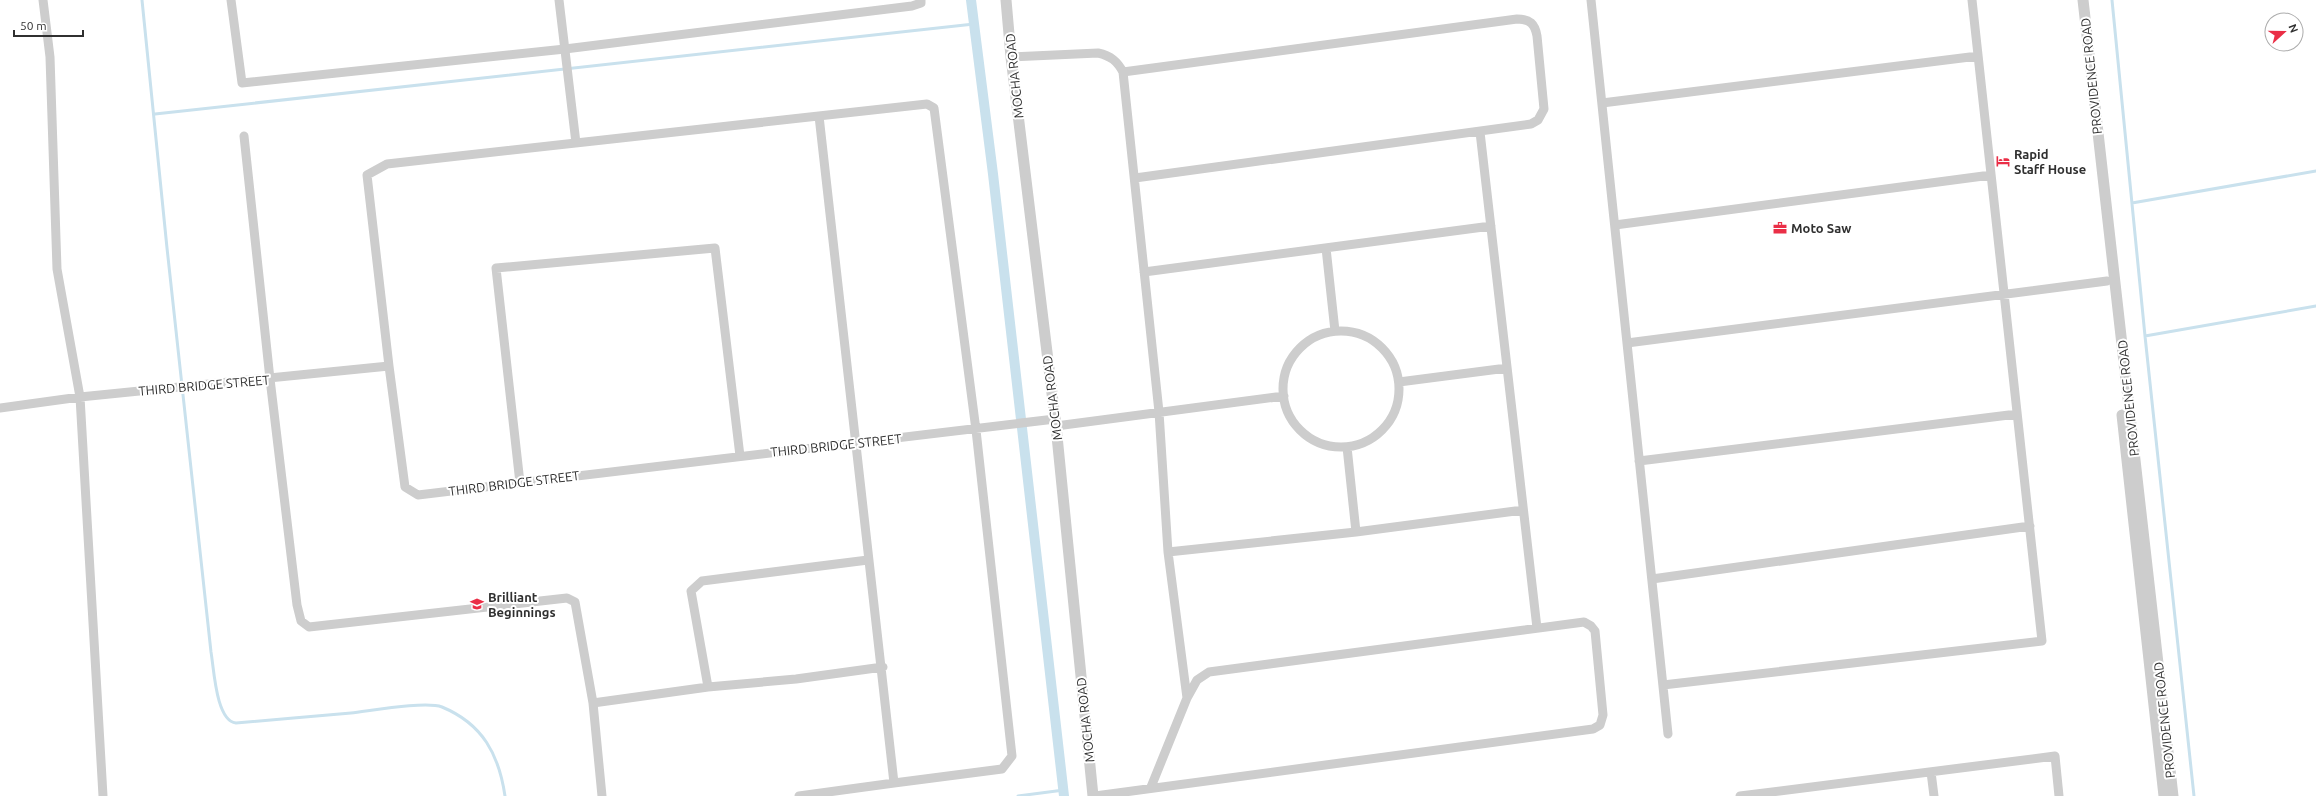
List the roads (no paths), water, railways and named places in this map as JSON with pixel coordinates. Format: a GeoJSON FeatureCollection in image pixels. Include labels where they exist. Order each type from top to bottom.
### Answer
{"type":"FeatureCollection","features":[{"type":"Feature","properties":{"kind":"street"},"geometry":{"type":"LineString","coordinates":[[43,0],[50,57],[57,268],[80,397],[103,796]]}},
{"type":"Feature","properties":{"kind":"street"},"geometry":{"type":"LineString","coordinates":[[231,0],[242,82],[565,49],[912,6],[921,3],[922,0]]}},
{"type":"Feature","properties":{"kind":"street"},"geometry":{"type":"LineString","coordinates":[[559,0],[576,143]]}},
{"type":"Feature","properties":{"kind":"street","name":"MOCHA ROAD"},"geometry":{"type":"LineString","coordinates":[[1006,0],[1011,57],[1055,423],[1094,796]]}},
{"type":"Feature","properties":{"kind":"street"},"geometry":{"type":"LineString","coordinates":[[1591,0],[1668,734]]}},
{"type":"Feature","properties":{"kind":"street"},"geometry":{"type":"LineString","coordinates":[[1663,685],[2042,641],[1972,0]]}},
{"type":"Feature","properties":{"kind":"street","name":"PROVIDENCE ROAD"},"geometry":{"type":"LineString","coordinates":[[2076,0],[2164,796]]}},
{"type":"Feature","properties":{"kind":"street","name":"PROVIDENCE ROAD"},"geometry":{"type":"LineString","coordinates":[[2083,0],[2172,796]]}},
{"type":"Feature","properties":{"kind":"street"},"geometry":{"type":"LineString","coordinates":[[1123,72],[1525,19],[1535,27],[1544,109],[1542,114],[1531,124],[1135,178]]}},
{"type":"Feature","properties":{"kind":"street"},"geometry":{"type":"LineString","coordinates":[[1011,57],[1098,52],[1116,61],[1123,72],[1159,412],[1168,552],[1187,698]]}},
{"type":"Feature","properties":{"kind":"street"},"geometry":{"type":"LineString","coordinates":[[1602,103],[1978,56]]}},
{"type":"Feature","properties":{"kind":"street"},"geometry":{"type":"LineString","coordinates":[[388,366],[367,175],[387,164],[927,104],[934,108],[976,430],[1012,756],[1002,769],[799,796]]}},
{"type":"Feature","properties":{"kind":"street"},"geometry":{"type":"LineString","coordinates":[[819,116],[857,443],[868,560],[882,667],[894,783]]}},
{"type":"Feature","properties":{"kind":"street"},"geometry":{"type":"LineString","coordinates":[[1480,132],[1537,628]]}},
{"type":"Feature","properties":{"kind":"street"},"geometry":{"type":"LineString","coordinates":[[244,136],[270,379],[297,605],[301,621],[309,627],[566,598],[575,602],[593,703],[602,796]]}},
{"type":"Feature","properties":{"kind":"street"},"geometry":{"type":"LineString","coordinates":[[1615,225],[1991,175]]}},
{"type":"Feature","properties":{"kind":"street"},"geometry":{"type":"LineString","coordinates":[[1144,272],[1491,226]]}},
{"type":"Feature","properties":{"kind":"street"},"geometry":{"type":"LineString","coordinates":[[520,483],[496,268],[715,248],[740,456]]}},
{"type":"Feature","properties":{"kind":"street"},"geometry":{"type":"LineString","coordinates":[[1326,248],[1335,331]]}},
{"type":"Feature","properties":{"kind":"street"},"geometry":{"type":"LineString","coordinates":[[1627,343],[2107,281]]}},
{"type":"Feature","properties":{"kind":"street"},"geometry":{"type":"LineString","coordinates":[[1335,331],[1361,334],[1377,343],[1394,364],[1399,382],[1398,400],[1387,426],[1369,440],[1347,447],[1329,446],[1305,435],[1289,414],[1284,396],[1285,373],[1295,353],[1317,336],[1335,331]]}},
{"type":"Feature","properties":{"kind":"street","name":"THIRD BRIDGE STREET"},"geometry":{"type":"LineString","coordinates":[[0,408],[80,397],[388,366],[405,487],[418,495],[1035,422],[1055,423],[1159,412],[1284,396]]}},
{"type":"Feature","properties":{"kind":"street"},"geometry":{"type":"LineString","coordinates":[[1399,382],[1507,368]]}},
{"type":"Feature","properties":{"kind":"street"},"geometry":{"type":"LineString","coordinates":[[1639,461],[2017,414]]}},
{"type":"Feature","properties":{"kind":"street"},"geometry":{"type":"LineString","coordinates":[[1347,447],[1356,532]]}},
{"type":"Feature","properties":{"kind":"street"},"geometry":{"type":"LineString","coordinates":[[1168,552],[1356,532],[1523,510]]}},
{"type":"Feature","properties":{"kind":"street"},"geometry":{"type":"LineString","coordinates":[[1652,579],[2030,526]]}},
{"type":"Feature","properties":{"kind":"street"},"geometry":{"type":"LineString","coordinates":[[708,687],[691,592],[702,581],[868,560]]}},
{"type":"Feature","properties":{"kind":"street"},"geometry":{"type":"LineString","coordinates":[[1094,796],[1597,727],[1602,721],[1603,715],[1594,631],[1591,626],[1584,622],[1219,669],[1209,672],[1197,680],[1187,698],[1151,787]]}},
{"type":"Feature","properties":{"kind":"street"},"geometry":{"type":"LineString","coordinates":[[593,703],[708,687],[804,678],[882,667]]}},
{"type":"Feature","properties":{"kind":"street"},"geometry":{"type":"LineString","coordinates":[[1740,796],[2055,756],[2059,796]]}},
{"type":"Feature","properties":{"kind":"street"},"geometry":{"type":"LineString","coordinates":[[1931,772],[1934,796]]}},
{"type":"Feature","properties":{"kind":"street"},"geometry":{"type":"LineString","coordinates":[[1818,786],[1819,796]]}},
{"type":"Feature","properties":{"kind":"waterway"},"geometry":{"type":"LineString","coordinates":[[142,0],[167,248],[211,652],[217,693],[224,713],[229,720],[236,723],[423,705],[442,707],[468,722],[487,742],[498,767],[505,796]]}},
{"type":"Feature","properties":{"kind":"waterway"},"geometry":{"type":"LineString","coordinates":[[971,0],[993,174],[1064,796]]}},
{"type":"Feature","properties":{"kind":"waterway"},"geometry":{"type":"LineString","coordinates":[[2112,0],[2145,336],[2194,796]]}},
{"type":"Feature","properties":{"kind":"waterway"},"geometry":{"type":"LineString","coordinates":[[155,114],[974,24]]}},
{"type":"Feature","properties":{"kind":"waterway"},"geometry":{"type":"LineString","coordinates":[[2132,203],[2316,171]]}},
{"type":"Feature","properties":{"kind":"waterway"},"geometry":{"type":"LineString","coordinates":[[2145,336],[2316,306]]}},
{"type":"Feature","properties":{"kind":"waterway"},"geometry":{"type":"LineString","coordinates":[[1018,796],[1064,790]]}},
{"type":"Feature","properties":{"kind":"place","name":"Rapid Staff House"},"geometry":{"type":"Point","coordinates":[2003,161]}},
{"type":"Feature","properties":{"kind":"place","name":"Moto Saw"},"geometry":{"type":"Point","coordinates":[1780,228]}},
{"type":"Feature","properties":{"kind":"place","name":"Brilliant Beginnings"},"geometry":{"type":"Point","coordinates":[477,604]}}]}
